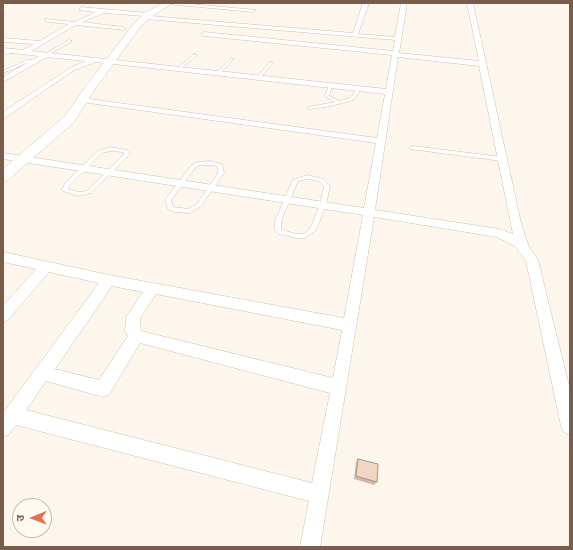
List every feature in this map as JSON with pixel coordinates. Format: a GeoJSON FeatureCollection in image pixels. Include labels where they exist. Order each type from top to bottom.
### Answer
{"type":"FeatureCollection","features":[{"type":"Feature","properties":{"kind":"main road"},"geometry":{"type":"LineString","coordinates":[[3,177],[70,119],[82,100],[138,24],[164,3]]}},
{"type":"Feature","properties":{"kind":"street"},"geometry":{"type":"LineString","coordinates":[[164,3],[218,8],[255,9],[248,15]]}},
{"type":"Feature","properties":{"kind":"street"},"geometry":{"type":"LineString","coordinates":[[355,35],[366,3]]}},
{"type":"Feature","properties":{"kind":"street"},"geometry":{"type":"LineString","coordinates":[[310,547],[350,326],[404,3]]}},
{"type":"Feature","properties":{"kind":"street"},"geometry":{"type":"LineString","coordinates":[[470,3],[515,223],[523,248]]}},
{"type":"Feature","properties":{"kind":"street"},"geometry":{"type":"LineString","coordinates":[[81,8],[202,22],[399,39]]}},
{"type":"Feature","properties":{"kind":"street"},"geometry":{"type":"LineString","coordinates":[[213,12],[218,8]]}},
{"type":"Feature","properties":{"kind":"street"},"geometry":{"type":"LineString","coordinates":[[25,52],[76,23],[103,11]]}},
{"type":"Feature","properties":{"kind":"street"},"geometry":{"type":"LineString","coordinates":[[202,22],[208,17]]}},
{"type":"Feature","properties":{"kind":"street"},"geometry":{"type":"LineString","coordinates":[[47,20],[123,29]]}},
{"type":"Feature","properties":{"kind":"street"},"geometry":{"type":"LineString","coordinates":[[239,25],[244,20]]}},
{"type":"Feature","properties":{"kind":"street"},"geometry":{"type":"LineString","coordinates":[[204,34],[483,64]]}},
{"type":"Feature","properties":{"kind":"street"},"geometry":{"type":"LineString","coordinates":[[3,40],[40,43]]}},
{"type":"Feature","properties":{"kind":"street"},"geometry":{"type":"LineString","coordinates":[[3,50],[388,92]]}},
{"type":"Feature","properties":{"kind":"street"},"geometry":{"type":"LineString","coordinates":[[3,80],[47,54]]}},
{"type":"Feature","properties":{"kind":"street"},"geometry":{"type":"LineString","coordinates":[[3,116],[72,69],[96,60]]}},
{"type":"Feature","properties":{"kind":"street"},"geometry":{"type":"LineString","coordinates":[[82,100],[381,141]]}},
{"type":"Feature","properties":{"kind":"street"},"geometry":{"type":"LineString","coordinates":[[3,156],[212,187],[499,233],[519,243],[532,260],[570,426]]}},
{"type":"Feature","properties":{"kind":"street"},"geometry":{"type":"LineString","coordinates":[[3,257],[109,280],[154,287],[350,326]]}},
{"type":"Feature","properties":{"kind":"street"},"geometry":{"type":"LineString","coordinates":[[3,316],[46,266]]}},
{"type":"Feature","properties":{"kind":"street"},"geometry":{"type":"LineString","coordinates":[[109,280],[8,422],[319,494]]}},
{"type":"Feature","properties":{"kind":"street"},"geometry":{"type":"LineString","coordinates":[[154,287],[133,318],[132,331],[136,336],[338,387]]}},
{"type":"Feature","properties":{"kind":"street"},"geometry":{"type":"LineString","coordinates":[[43,373],[104,389],[136,336]]}},
{"type":"Feature","properties":{"kind":"lane"},"geometry":{"type":"LineString","coordinates":[[47,54],[70,41]]}},
{"type":"Feature","properties":{"kind":"lane"},"geometry":{"type":"LineString","coordinates":[[3,54],[14,51]]}},
{"type":"Feature","properties":{"kind":"lane"},"geometry":{"type":"LineString","coordinates":[[178,69],[195,55]]}},
{"type":"Feature","properties":{"kind":"lane"},"geometry":{"type":"LineString","coordinates":[[217,74],[232,59]]}},
{"type":"Feature","properties":{"kind":"lane"},"geometry":{"type":"LineString","coordinates":[[3,72],[28,61],[38,60]]}},
{"type":"Feature","properties":{"kind":"lane"},"geometry":{"type":"LineString","coordinates":[[258,78],[271,63]]}},
{"type":"Feature","properties":{"kind":"lane"},"geometry":{"type":"LineString","coordinates":[[330,86],[327,96],[338,102]]}},
{"type":"Feature","properties":{"kind":"lane"},"geometry":{"type":"LineString","coordinates":[[310,108],[326,106],[352,99],[359,89]]}},
{"type":"Feature","properties":{"kind":"lane"},"geometry":{"type":"LineString","coordinates":[[412,148],[502,158]]}},
{"type":"Feature","properties":{"kind":"lane"},"geometry":{"type":"LineString","coordinates":[[104,150],[125,151],[126,156],[110,172],[89,192],[79,194],[64,190],[67,184],[104,150]]}},
{"type":"Feature","properties":{"kind":"lane"},"geometry":{"type":"LineString","coordinates":[[203,163],[217,164],[222,169],[212,187],[195,209],[189,211],[174,210],[170,208],[168,204],[168,200],[195,165],[203,163]]}},
{"type":"Feature","properties":{"kind":"lane"},"geometry":{"type":"LineString","coordinates":[[302,177],[321,180],[327,186],[323,205],[313,230],[305,236],[287,235],[278,230],[278,221],[296,180],[302,177]]}},
{"type":"Feature","properties":{"kind":"building"},"geometry":{"type":"Polygon","coordinates":[[[358,459],[378,464],[377,482],[356,476],[358,459]]]}}]}
